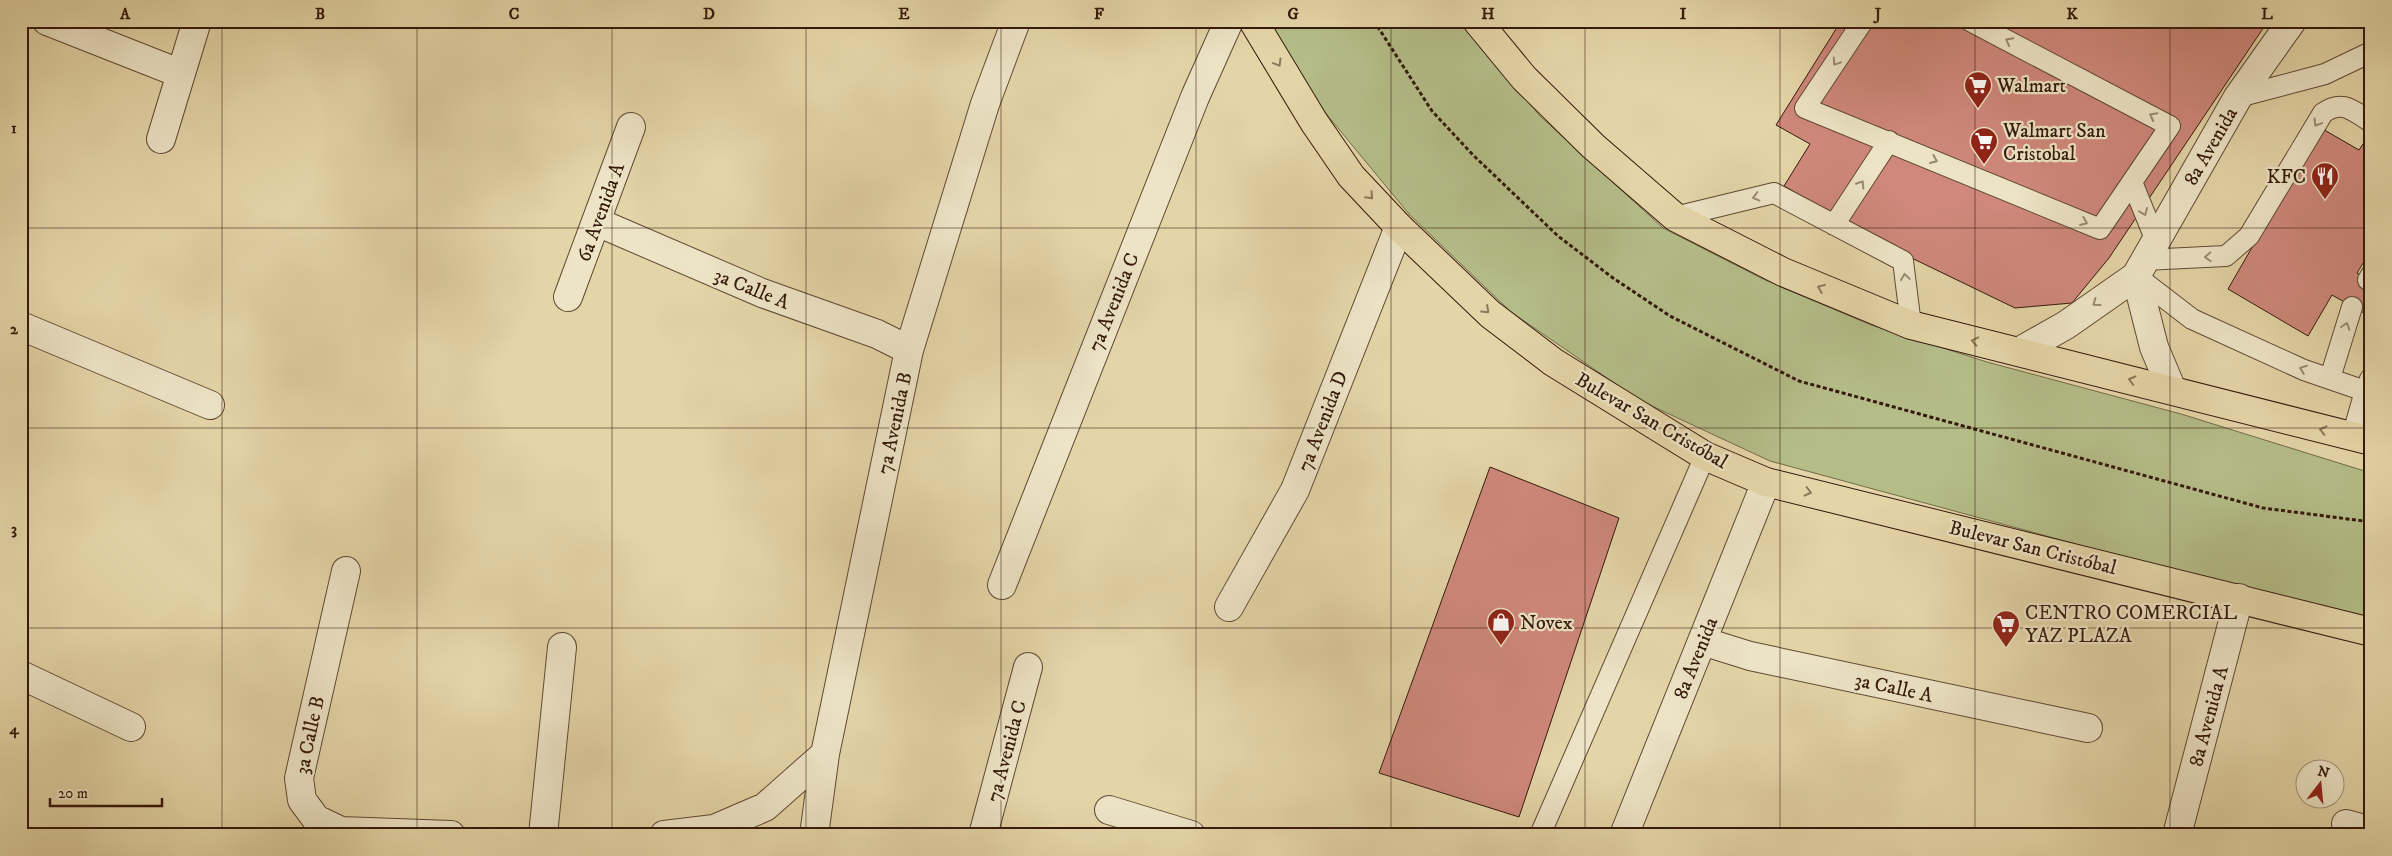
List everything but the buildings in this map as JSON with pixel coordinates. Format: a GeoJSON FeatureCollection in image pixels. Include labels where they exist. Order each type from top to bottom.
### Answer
{"type":"FeatureCollection","features":[{"type":"Feature","properties":{"kind":"main road","name":"Bulevar San Cristóbal"},"geometry":{"type":"LineString","coordinates":[[1253,21],[1314,122],[1351,176],[1399,227],[1490,314],[1553,362],[1705,456],[1766,482],[2366,629]]}},
{"type":"Feature","properties":{"kind":"main road"},"geometry":{"type":"LineString","coordinates":[[1477,21],[1524,78],[1593,146],[1675,217],[1782,272],[1911,325],[2362,439]]}},
{"type":"Feature","properties":{"kind":"street"},"geometry":{"type":"LineString","coordinates":[[47,21],[179,73]]}},
{"type":"Feature","properties":{"kind":"street"},"geometry":{"type":"LineString","coordinates":[[161,139],[179,73],[197,21]]}},
{"type":"Feature","properties":{"kind":"street","name":"7a Avenida B"},"geometry":{"type":"LineString","coordinates":[[814,835],[825,754],[909,350],[985,104],[1016,21]]}},
{"type":"Feature","properties":{"kind":"street","name":"7a Avenida C"},"geometry":{"type":"LineString","coordinates":[[1002,585],[1194,97],[1229,21]]}},
{"type":"Feature","properties":{"kind":"street","name":"8a Avenida"},"geometry":{"type":"LineString","coordinates":[[2020,352],[2066,325],[2145,259],[2238,97],[2292,21]]}},
{"type":"Feature","properties":{"kind":"street","name":"6a Avenida A"},"geometry":{"type":"LineString","coordinates":[[568,297],[631,127]]}},
{"type":"Feature","properties":{"kind":"street","name":"3a Calle A"},"geometry":{"type":"LineString","coordinates":[[597,222],[762,293],[877,334],[909,350]]}},
{"type":"Feature","properties":{"kind":"street","name":"7a Avenida D"},"geometry":{"type":"LineString","coordinates":[[1229,607],[1295,490],[1399,227]]}},
{"type":"Feature","properties":{"kind":"street"},"geometry":{"type":"LineString","coordinates":[[2145,259],[2154,347],[2172,390]]}},
{"type":"Feature","properties":{"kind":"street"},"geometry":{"type":"LineString","coordinates":[[21,326],[210,405]]}},
{"type":"Feature","properties":{"kind":"street","name":"8a Avenida"},"geometry":{"type":"LineString","coordinates":[[1630,833],[1702,641],[1766,482]]}},
{"type":"Feature","properties":{"kind":"street","name":"3a Calle B"},"geometry":{"type":"LineString","coordinates":[[346,571],[299,778],[302,800],[316,819],[341,831],[451,835]]}},
{"type":"Feature","properties":{"kind":"street","name":"8a Avenida A"},"geometry":{"type":"LineString","coordinates":[[2177,835],[2239,598]]}},
{"type":"Feature","properties":{"kind":"street","name":"3a Calle A"},"geometry":{"type":"LineString","coordinates":[[1702,641],[1750,656],[2088,728]]}},
{"type":"Feature","properties":{"kind":"street"},"geometry":{"type":"LineString","coordinates":[[543,835],[562,647]]}},
{"type":"Feature","properties":{"kind":"street","name":"7a Avenida C"},"geometry":{"type":"LineString","coordinates":[[983,835],[1028,667]]}},
{"type":"Feature","properties":{"kind":"street"},"geometry":{"type":"LineString","coordinates":[[21,676],[131,727]]}},
{"type":"Feature","properties":{"kind":"street"},"geometry":{"type":"LineString","coordinates":[[664,835],[714,829],[766,807],[825,754]]}},
{"type":"Feature","properties":{"kind":"street"},"geometry":{"type":"LineString","coordinates":[[1109,810],[1190,835]]}},
{"type":"Feature","properties":{"kind":"lane"},"geometry":{"type":"LineString","coordinates":[[1863,21],[1805,108],[2100,229],[2170,126],[1970,21]]}},
{"type":"Feature","properties":{"kind":"lane"},"geometry":{"type":"LineString","coordinates":[[2238,97],[2325,74],[2365,53],[2371,52]]}},
{"type":"Feature","properties":{"kind":"lane"},"geometry":{"type":"LineString","coordinates":[[2145,259],[2226,256],[2249,236],[2323,113],[2332,106],[2343,106],[2371,122]]}},
{"type":"Feature","properties":{"kind":"lane"},"geometry":{"type":"LineString","coordinates":[[1834,224],[1889,141]]}},
{"type":"Feature","properties":{"kind":"lane"},"geometry":{"type":"LineString","coordinates":[[2132,182],[2145,259],[2192,319],[2288,362],[2330,378],[2368,385],[2362,439]]}},
{"type":"Feature","properties":{"kind":"lane"},"geometry":{"type":"LineString","coordinates":[[1675,217],[1774,192],[1902,261],[1911,325]]}},
{"type":"Feature","properties":{"kind":"lane"},"geometry":{"type":"LineString","coordinates":[[2330,378],[2352,308]]}},
{"type":"Feature","properties":{"kind":"lane"},"geometry":{"type":"LineString","coordinates":[[1540,835],[1705,456]]}},
{"type":"Feature","properties":{"kind":"path"},"geometry":{"type":"LineString","coordinates":[[1374,21],[1432,111],[1473,155],[1558,236],[1613,278],[1670,316],[1790,377],[2264,508],[2371,522]]}},
{"type":"Feature","properties":{"kind":"green space"},"geometry":{"type":"Polygon","coordinates":[[[1270,21],[1460,21],[1540,116],[1663,228],[1763,279],[1871,325],[1987,362],[2181,414],[2371,473],[2371,624],[1770,461],[1639,400],[1511,312],[1409,214],[1323,110],[1270,21]]]}},
{"type":"Feature","properties":{"kind":"place","name":"Walmart"},"geometry":{"type":"Point","coordinates":[1978,109]}},
{"type":"Feature","properties":{"kind":"place","name":"Walmart San Cristobal"},"geometry":{"type":"Point","coordinates":[1984,165]}},
{"type":"Feature","properties":{"kind":"place","name":"KFC"},"geometry":{"type":"Point","coordinates":[2325,200]}},
{"type":"Feature","properties":{"kind":"place","name":"Novex"},"geometry":{"type":"Point","coordinates":[1501,646]}},
{"type":"Feature","properties":{"kind":"place","name":"CENTRO COMERCIAL YAZ PLAZA"},"geometry":{"type":"Point","coordinates":[2006,648]}}]}
